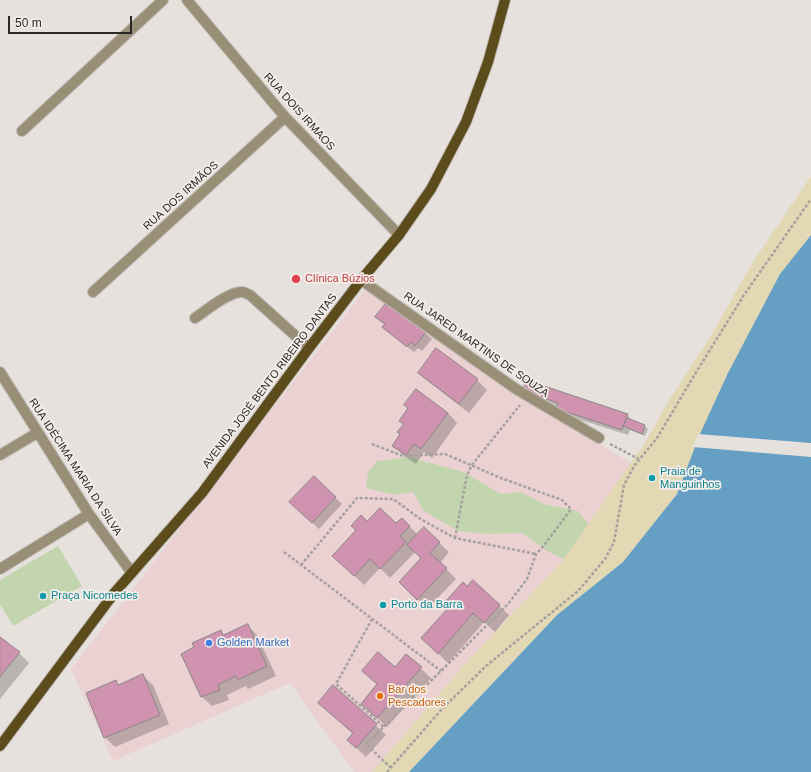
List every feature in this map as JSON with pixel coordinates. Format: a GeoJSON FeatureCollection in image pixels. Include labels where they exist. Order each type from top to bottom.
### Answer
{"type":"FeatureCollection","features":[{"type":"Feature","properties":{"kind":"main road","name":"AVENIDA JOSÉ BENTO RIBEIRO DANTAS"},"geometry":{"type":"LineString","coordinates":[[0,746],[115,592],[202,493],[361,280],[400,235],[431,189],[466,122],[488,62],[505,0]]}},
{"type":"Feature","properties":{"kind":"street"},"geometry":{"type":"LineString","coordinates":[[22,131],[163,0]]}},
{"type":"Feature","properties":{"kind":"street","name":"RUA DOIS IRMAOS"},"geometry":{"type":"LineString","coordinates":[[187,0],[285,117],[400,235]]}},
{"type":"Feature","properties":{"kind":"street","name":"RUA DOS IRMÃOS"},"geometry":{"type":"LineString","coordinates":[[93,292],[285,117]]}},
{"type":"Feature","properties":{"kind":"street","name":"RUA JARED MARTINS DE SOUZA"},"geometry":{"type":"LineString","coordinates":[[361,280],[526,396],[599,438]]}},
{"type":"Feature","properties":{"kind":"street"},"geometry":{"type":"LineString","coordinates":[[195,318],[229,295],[236,292],[244,292],[250,295],[309,348]]}},
{"type":"Feature","properties":{"kind":"street","name":"RUA IDÉCIMA MARIA DA SILVA"},"geometry":{"type":"LineString","coordinates":[[0,372],[89,514],[132,573]]}},
{"type":"Feature","properties":{"kind":"street"},"geometry":{"type":"LineString","coordinates":[[0,455],[37,433]]}},
{"type":"Feature","properties":{"kind":"street"},"geometry":{"type":"LineString","coordinates":[[0,568],[89,514]]}},
{"type":"Feature","properties":{"kind":"path"},"geometry":{"type":"LineString","coordinates":[[387,772],[442,709],[486,666],[578,591],[605,559],[614,542],[624,485],[634,466],[657,438],[744,295],[811,199]]}},
{"type":"Feature","properties":{"kind":"path"},"geometry":{"type":"LineString","coordinates":[[455,538],[458,531],[467,475],[472,465],[526,396]]}},
{"type":"Feature","properties":{"kind":"path"},"geometry":{"type":"LineString","coordinates":[[599,438],[639,459]]}},
{"type":"Feature","properties":{"kind":"path"},"geometry":{"type":"LineString","coordinates":[[372,444],[403,456],[445,454],[501,478],[562,500],[570,509],[536,554],[526,579],[508,604],[366,744],[390,767]]}},
{"type":"Feature","properties":{"kind":"path"},"geometry":{"type":"LineString","coordinates":[[301,565],[357,498],[393,499],[422,520],[455,538],[536,554]]}},
{"type":"Feature","properties":{"kind":"path"},"geometry":{"type":"LineString","coordinates":[[284,552],[441,671]]}},
{"type":"Feature","properties":{"kind":"path"},"geometry":{"type":"LineString","coordinates":[[372,619],[336,684],[384,727]]}},
{"type":"Feature","properties":{"kind":"shaded area"},"geometry":{"type":"Polygon","coordinates":[[[366,288],[511,391],[631,463],[564,559],[464,665],[372,772],[354,772],[290,683],[113,761],[71,669],[366,288]]]}},
{"type":"Feature","properties":{"kind":"green space"},"geometry":{"type":"Polygon","coordinates":[[[409,457],[463,472],[501,494],[521,492],[544,504],[578,511],[589,525],[564,559],[547,551],[522,533],[487,534],[458,531],[424,511],[413,492],[395,495],[366,488],[368,472],[377,461],[409,457]]]}},
{"type":"Feature","properties":{"kind":"green space"},"geometry":{"type":"Polygon","coordinates":[[[58,546],[82,586],[13,626],[0,604],[0,580],[58,546]]]}},
{"type":"Feature","properties":{"kind":"sand","name":"Praia de Manguinhos"},"geometry":{"type":"Polygon","coordinates":[[[811,176],[811,235],[780,274],[695,447],[677,494],[623,562],[557,615],[409,772],[372,772],[464,665],[564,559],[646,441],[668,402],[709,339],[751,265],[811,176]]]}},
{"type":"Feature","properties":{"kind":"water"},"geometry":{"type":"Polygon","coordinates":[[[811,235],[811,772],[409,772],[557,615],[623,562],[677,494],[700,434],[728,373],[780,274],[811,235]]]}},
{"type":"Feature","properties":{"kind":"pier"},"geometry":{"type":"Polygon","coordinates":[[[698,434],[811,443],[811,457],[693,447],[698,434]]]}},
{"type":"Feature","properties":{"kind":"building"},"geometry":{"type":"Polygon","coordinates":[[[387,302],[426,332],[415,346],[411,342],[407,347],[382,327],[385,324],[375,317],[387,302]]]}},
{"type":"Feature","properties":{"kind":"building"},"geometry":{"type":"Polygon","coordinates":[[[436,348],[478,379],[459,404],[418,373],[436,348]]]}},
{"type":"Feature","properties":{"kind":"building"},"geometry":{"type":"Polygon","coordinates":[[[526,380],[628,414],[622,430],[557,409],[558,403],[523,391],[526,380]]]}},
{"type":"Feature","properties":{"kind":"building"},"geometry":{"type":"Polygon","coordinates":[[[416,389],[448,413],[421,449],[414,444],[406,455],[392,446],[400,434],[397,432],[404,424],[399,421],[408,408],[404,405],[416,389]]]}},
{"type":"Feature","properties":{"kind":"building"},"geometry":{"type":"Polygon","coordinates":[[[627,418],[645,425],[642,434],[623,426],[627,418]]]}},
{"type":"Feature","properties":{"kind":"building"},"geometry":{"type":"Polygon","coordinates":[[[314,476],[336,497],[312,523],[289,502],[314,476]]]}},
{"type":"Feature","properties":{"kind":"building"},"geometry":{"type":"Polygon","coordinates":[[[380,508],[396,523],[402,518],[410,526],[400,536],[406,542],[380,569],[370,559],[354,576],[332,556],[356,530],[351,526],[361,515],[367,521],[380,508]]]}},
{"type":"Feature","properties":{"kind":"building"},"geometry":{"type":"Polygon","coordinates":[[[424,527],[440,542],[430,553],[447,568],[417,600],[399,582],[421,558],[407,545],[424,527]]]}},
{"type":"Feature","properties":{"kind":"building"},"geometry":{"type":"Polygon","coordinates":[[[473,580],[500,605],[484,623],[473,613],[438,654],[421,638],[449,607],[444,603],[463,582],[467,586],[473,580]]]}},
{"type":"Feature","properties":{"kind":"building"},"geometry":{"type":"Polygon","coordinates":[[[248,624],[267,666],[238,680],[236,676],[218,685],[220,690],[201,697],[181,654],[194,647],[192,643],[221,630],[223,635],[248,624]]]}},
{"type":"Feature","properties":{"kind":"building"},"geometry":{"type":"Polygon","coordinates":[[[0,637],[20,652],[0,677],[0,637]]]}},
{"type":"Feature","properties":{"kind":"building"},"geometry":{"type":"Polygon","coordinates":[[[378,652],[395,667],[406,654],[422,667],[377,718],[361,704],[377,684],[362,671],[378,652]]]}},
{"type":"Feature","properties":{"kind":"building"},"geometry":{"type":"Polygon","coordinates":[[[143,674],[160,715],[104,738],[86,693],[116,680],[118,685],[143,674]]]}},
{"type":"Feature","properties":{"kind":"building"},"geometry":{"type":"Polygon","coordinates":[[[333,685],[377,724],[356,748],[347,740],[353,733],[318,703],[333,685]]]}},
{"type":"Feature","properties":{"kind":"place","name":"Clínica Búzios"},"geometry":{"type":"Point","coordinates":[296,279]}},
{"type":"Feature","properties":{"kind":"place","name":"Praia de Manguinhos"},"geometry":{"type":"Point","coordinates":[652,478]}},
{"type":"Feature","properties":{"kind":"place","name":"Praça Nicomedes"},"geometry":{"type":"Point","coordinates":[43,596]}},
{"type":"Feature","properties":{"kind":"place","name":"Porto da Barra"},"geometry":{"type":"Point","coordinates":[383,605]}},
{"type":"Feature","properties":{"kind":"place","name":"Golden Market"},"geometry":{"type":"Point","coordinates":[209,643]}},
{"type":"Feature","properties":{"kind":"place","name":"Bar dos Pescadores"},"geometry":{"type":"Point","coordinates":[380,696]}}]}
